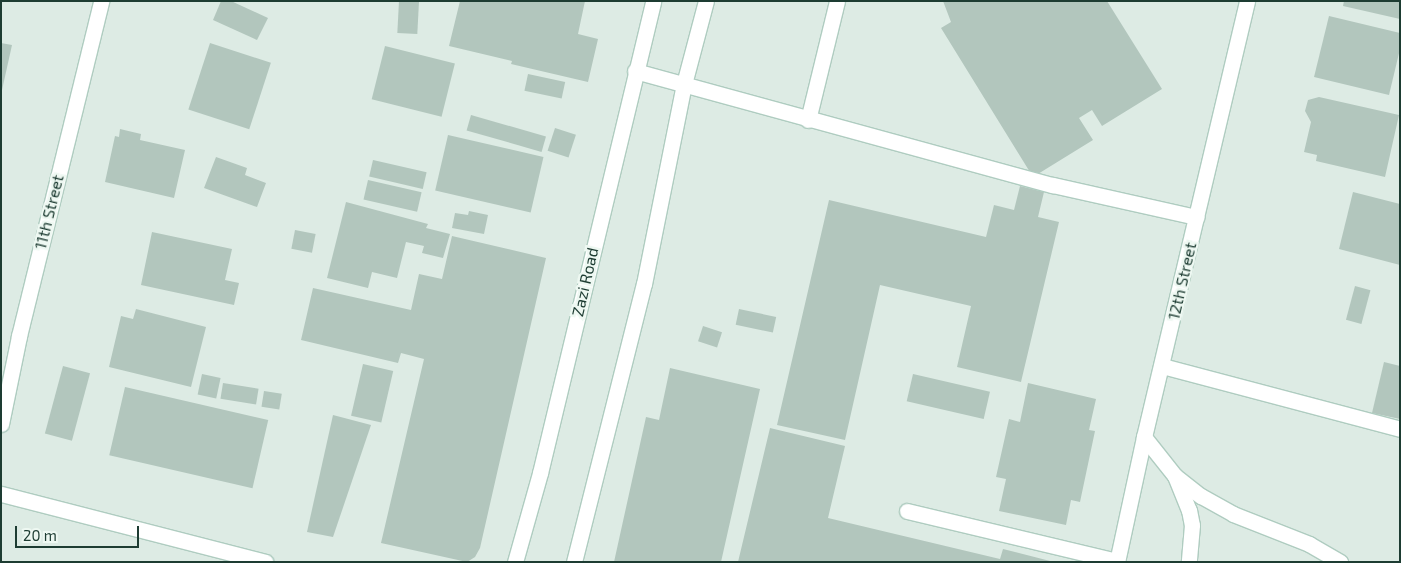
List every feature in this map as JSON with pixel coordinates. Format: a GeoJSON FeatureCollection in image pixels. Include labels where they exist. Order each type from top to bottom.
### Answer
{"type":"FeatureCollection","features":[{"type":"Feature","properties":{"kind":"street","name":"11th Street"},"geometry":{"type":"LineString","coordinates":[[1,424],[19,336],[101,1]]}},
{"type":"Feature","properties":{"kind":"street","name":"Zazi Road"},"geometry":{"type":"LineString","coordinates":[[515,562],[540,473],[634,72],[653,1]]}},
{"type":"Feature","properties":{"kind":"street"},"geometry":{"type":"LineString","coordinates":[[574,562],[644,284],[684,84],[706,1]]}},
{"type":"Feature","properties":{"kind":"street"},"geometry":{"type":"LineString","coordinates":[[808,120],[837,1]]}},
{"type":"Feature","properties":{"kind":"street","name":"12th Street"},"geometry":{"type":"LineString","coordinates":[[1117,561],[1144,437],[1247,1]]}},
{"type":"Feature","properties":{"kind":"street"},"geometry":{"type":"LineString","coordinates":[[634,72],[1053,185],[1196,216]]}},
{"type":"Feature","properties":{"kind":"street"},"geometry":{"type":"LineString","coordinates":[[1162,366],[1400,429]]}},
{"type":"Feature","properties":{"kind":"street"},"geometry":{"type":"LineString","coordinates":[[1144,437],[1175,476],[1201,496],[1233,514],[1309,544],[1340,562]]}},
{"type":"Feature","properties":{"kind":"street"},"geometry":{"type":"LineString","coordinates":[[1175,476],[1189,510],[1192,525],[1189,562]]}},
{"type":"Feature","properties":{"kind":"street"},"geometry":{"type":"LineString","coordinates":[[1,494],[265,562]]}},
{"type":"Feature","properties":{"kind":"street"},"geometry":{"type":"LineString","coordinates":[[907,512],[1117,561]]}},
{"type":"Feature","properties":{"kind":"building"},"geometry":{"type":"Polygon","coordinates":[[[221,1],[231,1],[268,18],[257,40],[213,20],[221,1]]]}},
{"type":"Feature","properties":{"kind":"building"},"geometry":{"type":"Polygon","coordinates":[[[399,1],[419,2],[417,34],[397,33],[399,1]]]}},
{"type":"Feature","properties":{"kind":"building"},"geometry":{"type":"Polygon","coordinates":[[[460,1],[585,1],[578,34],[598,39],[588,82],[511,64],[512,61],[449,46],[460,1]]]}},
{"type":"Feature","properties":{"kind":"building"},"geometry":{"type":"Polygon","coordinates":[[[943,1],[1107,1],[1162,89],[1102,126],[1092,110],[1079,118],[1093,140],[1033,177],[941,28],[951,22],[943,1]]]}},
{"type":"Feature","properties":{"kind":"building"},"geometry":{"type":"Polygon","coordinates":[[[1344,1],[1400,1],[1400,19],[1343,6],[1344,1]]]}},
{"type":"Feature","properties":{"kind":"building"},"geometry":{"type":"Polygon","coordinates":[[[1329,16],[1400,33],[1400,49],[1389,95],[1314,77],[1329,16]]]}},
{"type":"Feature","properties":{"kind":"building"},"geometry":{"type":"Polygon","coordinates":[[[1,43],[12,45],[2,90],[1,90],[1,43]]]}},
{"type":"Feature","properties":{"kind":"building"},"geometry":{"type":"Polygon","coordinates":[[[210,43],[271,63],[249,129],[188,110],[210,43]]]}},
{"type":"Feature","properties":{"kind":"building"},"geometry":{"type":"Polygon","coordinates":[[[385,46],[455,63],[442,117],[372,99],[385,46]]]}},
{"type":"Feature","properties":{"kind":"building"},"geometry":{"type":"Polygon","coordinates":[[[528,74],[565,82],[562,99],[524,91],[528,74]]]}},
{"type":"Feature","properties":{"kind":"building"},"geometry":{"type":"Polygon","coordinates":[[[1319,97],[1399,115],[1385,177],[1316,161],[1317,155],[1304,152],[1311,122],[1305,111],[1308,100],[1319,97]]]}},
{"type":"Feature","properties":{"kind":"building"},"geometry":{"type":"Polygon","coordinates":[[[471,115],[546,136],[542,152],[467,130],[471,115]]]}},
{"type":"Feature","properties":{"kind":"building"},"geometry":{"type":"Polygon","coordinates":[[[555,128],[576,135],[569,158],[548,151],[555,128]]]}},
{"type":"Feature","properties":{"kind":"building"},"geometry":{"type":"Polygon","coordinates":[[[120,129],[141,134],[140,140],[185,150],[174,198],[105,182],[115,136],[119,137],[120,129]]]}},
{"type":"Feature","properties":{"kind":"building"},"geometry":{"type":"Polygon","coordinates":[[[448,135],[543,157],[531,213],[435,191],[448,135]]]}},
{"type":"Feature","properties":{"kind":"building"},"geometry":{"type":"Polygon","coordinates":[[[216,157],[247,168],[245,175],[266,183],[257,207],[204,188],[216,157]]]}},
{"type":"Feature","properties":{"kind":"building"},"geometry":{"type":"Polygon","coordinates":[[[373,160],[427,172],[423,189],[369,177],[373,160]]]}},
{"type":"Feature","properties":{"kind":"building"},"geometry":{"type":"Polygon","coordinates":[[[368,180],[422,192],[417,212],[364,199],[368,180]]]}},
{"type":"Feature","properties":{"kind":"building"},"geometry":{"type":"Polygon","coordinates":[[[1020,186],[1044,192],[1038,217],[1059,222],[1021,382],[957,367],[971,306],[880,285],[845,440],[777,425],[829,200],[986,237],[994,205],[1014,210],[1020,186]]]}},
{"type":"Feature","properties":{"kind":"building"},"geometry":{"type":"Polygon","coordinates":[[[1353,192],[1400,204],[1400,265],[1339,249],[1353,192]]]}},
{"type":"Feature","properties":{"kind":"building"},"geometry":{"type":"Polygon","coordinates":[[[346,202],[428,224],[426,228],[450,234],[443,258],[422,253],[424,246],[406,242],[397,278],[372,272],[368,288],[327,278],[346,202]]]}},
{"type":"Feature","properties":{"kind":"building"},"geometry":{"type":"Polygon","coordinates":[[[469,211],[488,215],[484,234],[452,228],[455,213],[468,215],[469,211]]]}},
{"type":"Feature","properties":{"kind":"building"},"geometry":{"type":"Polygon","coordinates":[[[295,230],[316,234],[312,253],[291,249],[295,230]]]}},
{"type":"Feature","properties":{"kind":"building"},"geometry":{"type":"Polygon","coordinates":[[[152,232],[232,249],[225,280],[239,283],[234,305],[141,285],[152,232]]]}},
{"type":"Feature","properties":{"kind":"building"},"geometry":{"type":"Polygon","coordinates":[[[452,236],[546,258],[480,548],[475,557],[467,562],[381,543],[424,359],[401,353],[398,363],[301,340],[313,288],[411,310],[419,274],[442,279],[452,236]]]}},
{"type":"Feature","properties":{"kind":"building"},"geometry":{"type":"Polygon","coordinates":[[[1355,286],[1370,290],[1361,324],[1346,320],[1355,286]]]}},
{"type":"Feature","properties":{"kind":"building"},"geometry":{"type":"Polygon","coordinates":[[[136,309],[206,327],[191,387],[109,367],[121,316],[133,319],[136,309]]]}},
{"type":"Feature","properties":{"kind":"building"},"geometry":{"type":"Polygon","coordinates":[[[739,309],[776,317],[773,333],[736,325],[739,309]]]}},
{"type":"Feature","properties":{"kind":"building"},"geometry":{"type":"Polygon","coordinates":[[[703,326],[722,332],[717,347],[698,341],[703,326]]]}},
{"type":"Feature","properties":{"kind":"building"},"geometry":{"type":"Polygon","coordinates":[[[1384,362],[1400,366],[1400,419],[1372,413],[1384,362]]]}},
{"type":"Feature","properties":{"kind":"building"},"geometry":{"type":"Polygon","coordinates":[[[363,364],[393,371],[381,423],[351,416],[363,364]]]}},
{"type":"Feature","properties":{"kind":"building"},"geometry":{"type":"Polygon","coordinates":[[[63,366],[90,373],[72,441],[45,434],[63,366]]]}},
{"type":"Feature","properties":{"kind":"building"},"geometry":{"type":"Polygon","coordinates":[[[670,368],[760,389],[721,562],[614,562],[646,417],[659,420],[670,368]]]}},
{"type":"Feature","properties":{"kind":"building"},"geometry":{"type":"Polygon","coordinates":[[[202,374],[221,378],[216,398],[198,395],[202,374]]]}},
{"type":"Feature","properties":{"kind":"building"},"geometry":{"type":"Polygon","coordinates":[[[913,374],[990,392],[984,419],[907,401],[913,374]]]}},
{"type":"Feature","properties":{"kind":"building"},"geometry":{"type":"Polygon","coordinates":[[[223,383],[259,389],[256,404],[220,399],[223,383]]]}},
{"type":"Feature","properties":{"kind":"building"},"geometry":{"type":"Polygon","coordinates":[[[1028,383],[1096,399],[1089,430],[1095,431],[1080,502],[1071,500],[1066,525],[999,511],[1006,479],[996,477],[1009,419],[1020,422],[1028,383]]]}},
{"type":"Feature","properties":{"kind":"building"},"geometry":{"type":"Polygon","coordinates":[[[125,387],[268,420],[252,488],[109,455],[125,387]]]}},
{"type":"Feature","properties":{"kind":"building"},"geometry":{"type":"Polygon","coordinates":[[[264,391],[282,394],[279,410],[261,407],[264,391]]]}},
{"type":"Feature","properties":{"kind":"building"},"geometry":{"type":"Polygon","coordinates":[[[333,415],[371,425],[333,537],[307,532],[333,415]]]}},
{"type":"Feature","properties":{"kind":"building"},"geometry":{"type":"Polygon","coordinates":[[[770,428],[845,446],[828,518],[1000,559],[1003,549],[1054,562],[738,562],[770,428]]]}}]}
